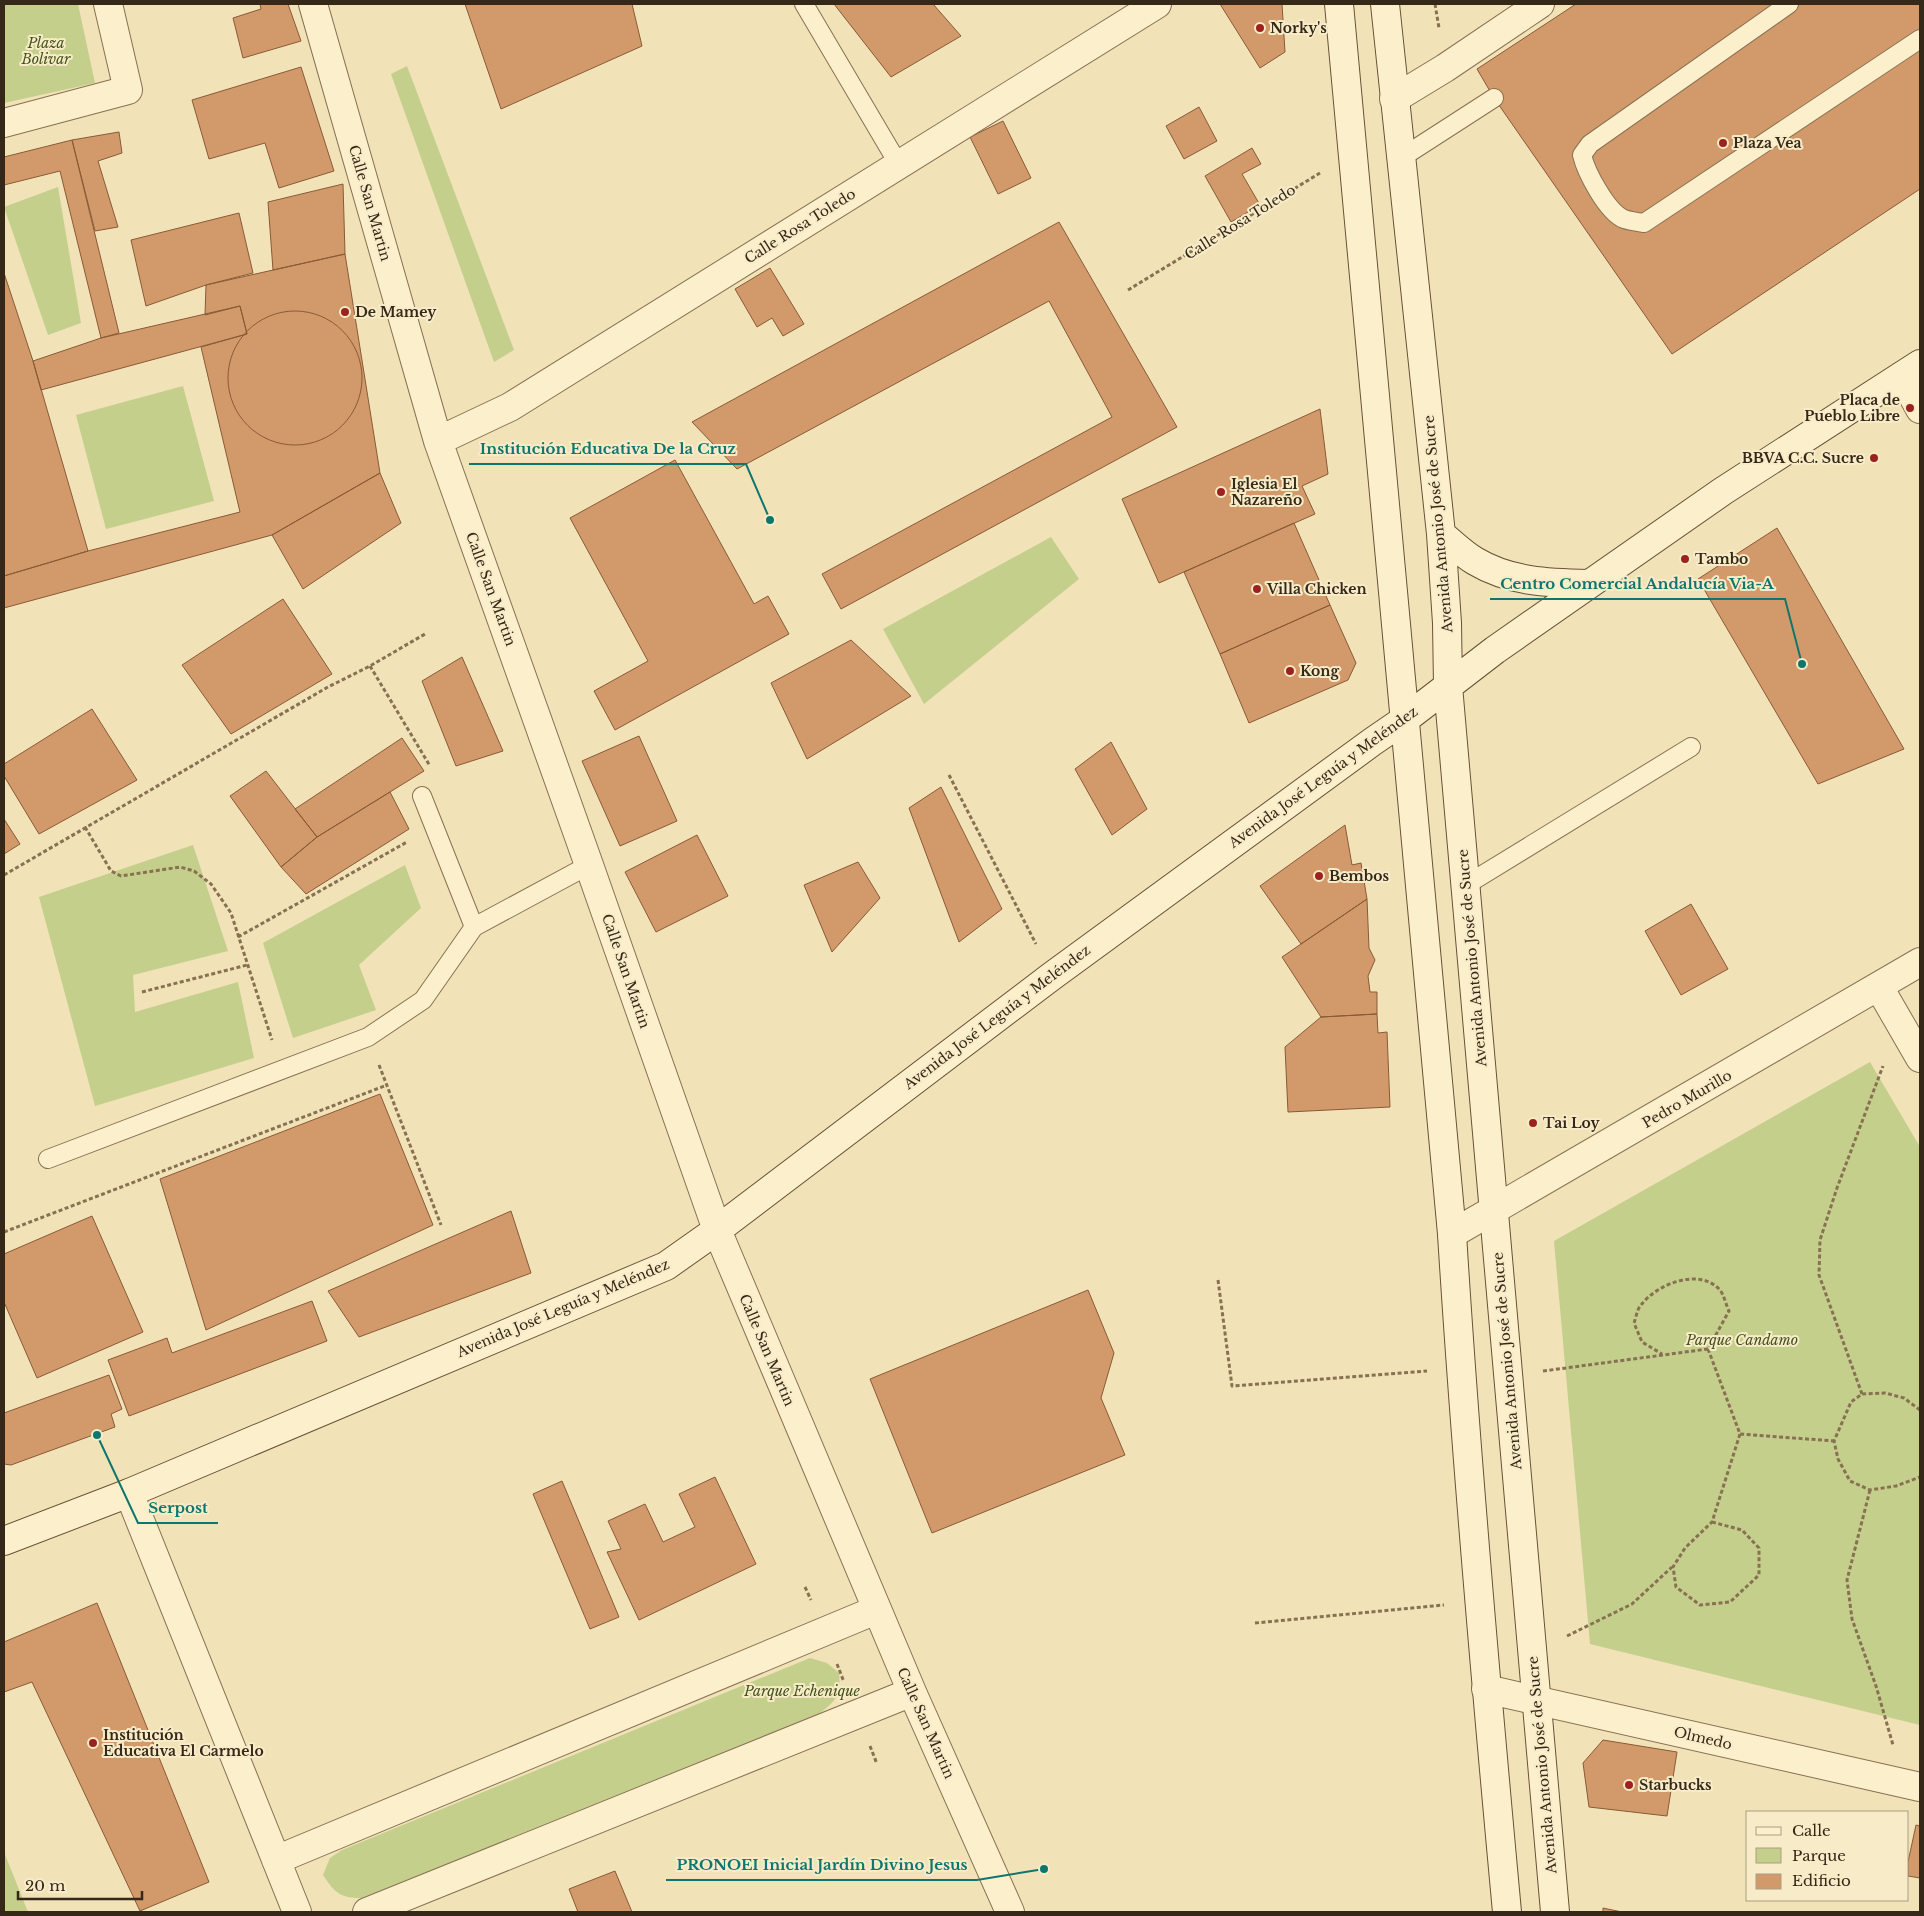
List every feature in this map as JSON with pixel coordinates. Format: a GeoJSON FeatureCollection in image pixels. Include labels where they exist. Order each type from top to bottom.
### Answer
{"type":"FeatureCollection","features":[{"type":"Feature","properties":{"kind":"street"},"geometry":{"type":"LineString","coordinates":[[4,123],[128,90],[108,4]]}},
{"type":"Feature","properties":{"kind":"street","name":"Calle San Martin"},"geometry":{"type":"LineString","coordinates":[[313,4],[438,441],[717,1230],[876,1610],[1010,1912]]}},
{"type":"Feature","properties":{"kind":"street","name":"Calle Rosa Toledo"},"geometry":{"type":"LineString","coordinates":[[438,441],[510,407],[1157,4]]}},
{"type":"Feature","properties":{"kind":"street"},"geometry":{"type":"LineString","coordinates":[[1339,4],[1452,1234],[1460,1369],[1486,1689],[1507,1912]]}},
{"type":"Feature","properties":{"kind":"street","name":"Avenida Antonio José de Sucre"},"geometry":{"type":"LineString","coordinates":[[1385,4],[1441,534],[1447,623],[1448,686],[1554,1912]]}},
{"type":"Feature","properties":{"kind":"street"},"geometry":{"type":"LineString","coordinates":[[1394,99],[1445,68],[1540,4]]}},
{"type":"Feature","properties":{"kind":"street"},"geometry":{"type":"LineString","coordinates":[[1911,370],[1920,409]]}},
{"type":"Feature","properties":{"kind":"street","name":"Avenida José Leguía y Meléndez"},"geometry":{"type":"LineString","coordinates":[[4,1541],[129,1492],[666,1266],[717,1230],[1052,976],[1589,584],[1722,491],[1911,370]]}},
{"type":"Feature","properties":{"kind":"street"},"geometry":{"type":"LineString","coordinates":[[1441,534],[1475,561],[1505,575],[1535,582],[1589,584]]}},
{"type":"Feature","properties":{"kind":"street","name":"Pedro Murillo"},"geometry":{"type":"LineString","coordinates":[[1452,1234],[1920,962]]}},
{"type":"Feature","properties":{"kind":"street"},"geometry":{"type":"LineString","coordinates":[[1879,987],[1920,1058]]}},
{"type":"Feature","properties":{"kind":"street"},"geometry":{"type":"LineString","coordinates":[[129,1492],[297,1912]]}},
{"type":"Feature","properties":{"kind":"street"},"geometry":{"type":"LineString","coordinates":[[276,1860],[876,1610]]}},
{"type":"Feature","properties":{"kind":"street","name":"Olmedo"},"geometry":{"type":"LineString","coordinates":[[1486,1689],[1912,1785]]}},
{"type":"Feature","properties":{"kind":"street"},"geometry":{"type":"LineString","coordinates":[[366,1912],[912,1692]]}},
{"type":"Feature","properties":{"kind":"lane"},"geometry":{"type":"LineString","coordinates":[[804,4],[899,164]]}},
{"type":"Feature","properties":{"kind":"lane"},"geometry":{"type":"LineString","coordinates":[[1789,4],[1590,144],[1582,154],[1584,166],[1610,208],[1623,219],[1644,223],[1920,39]]}},
{"type":"Feature","properties":{"kind":"lane"},"geometry":{"type":"LineString","coordinates":[[1401,158],[1494,98]]}},
{"type":"Feature","properties":{"kind":"lane"},"geometry":{"type":"LineString","coordinates":[[1466,885],[1690,747]]}},
{"type":"Feature","properties":{"kind":"lane"},"geometry":{"type":"LineString","coordinates":[[422,796],[474,927]]}},
{"type":"Feature","properties":{"kind":"lane"},"geometry":{"type":"LineString","coordinates":[[48,1159],[368,1037],[423,1000],[474,927],[589,865]]}},
{"type":"Feature","properties":{"kind":"path","name":"Calle Rosa Toledo"},"geometry":{"type":"LineString","coordinates":[[1128,290],[1353,154]]}},
{"type":"Feature","properties":{"kind":"path"},"geometry":{"type":"LineString","coordinates":[[4,874],[328,687],[370,666],[425,634]]}},
{"type":"Feature","properties":{"kind":"path"},"geometry":{"type":"LineString","coordinates":[[370,666],[439,780],[422,796]]}},
{"type":"Feature","properties":{"kind":"path"},"geometry":{"type":"LineString","coordinates":[[949,775],[1052,976]]}},
{"type":"Feature","properties":{"kind":"path"},"geometry":{"type":"LineString","coordinates":[[85,827],[111,871],[121,876],[180,867],[194,871],[210,884],[231,913],[282,1071]]}},
{"type":"Feature","properties":{"kind":"path"},"geometry":{"type":"LineString","coordinates":[[238,937],[434,827]]}},
{"type":"Feature","properties":{"kind":"path"},"geometry":{"type":"LineString","coordinates":[[142,992],[247,965]]}},
{"type":"Feature","properties":{"kind":"path"},"geometry":{"type":"LineString","coordinates":[[1862,1394],[1819,1275],[1820,1240],[1899,1021]]}},
{"type":"Feature","properties":{"kind":"path"},"geometry":{"type":"LineString","coordinates":[[368,1037],[441,1225]]}},
{"type":"Feature","properties":{"kind":"path"},"geometry":{"type":"LineString","coordinates":[[4,1232],[387,1085]]}},
{"type":"Feature","properties":{"kind":"path"},"geometry":{"type":"LineString","coordinates":[[1532,1654],[1632,1604],[1673,1567],[1685,1548],[1712,1522],[1740,1434],[1708,1349],[1728,1311],[1721,1290],[1705,1279],[1679,1279],[1660,1288],[1640,1305],[1634,1323],[1642,1342],[1662,1354]]}},
{"type":"Feature","properties":{"kind":"path"},"geometry":{"type":"LineString","coordinates":[[1218,1280],[1232,1386],[1460,1369]]}},
{"type":"Feature","properties":{"kind":"path"},"geometry":{"type":"LineString","coordinates":[[1508,1376],[1708,1349]]}},
{"type":"Feature","properties":{"kind":"path"},"geometry":{"type":"LineString","coordinates":[[1920,1410],[1904,1398],[1885,1392],[1862,1394],[1851,1402],[1834,1441],[1838,1459],[1850,1481],[1870,1490],[1896,1486],[1920,1476]]}},
{"type":"Feature","properties":{"kind":"path"},"geometry":{"type":"LineString","coordinates":[[1740,1434],[1834,1441]]}},
{"type":"Feature","properties":{"kind":"path"},"geometry":{"type":"LineString","coordinates":[[1870,1490],[1847,1580],[1852,1619],[1912,1785]]}},
{"type":"Feature","properties":{"kind":"path"},"geometry":{"type":"LineString","coordinates":[[1673,1567],[1676,1587],[1700,1605],[1730,1602],[1758,1575],[1759,1548],[1742,1530],[1712,1522]]}},
{"type":"Feature","properties":{"kind":"path"},"geometry":{"type":"LineString","coordinates":[[1255,1623],[1479,1601]]}},
{"type":"Feature","properties":{"kind":"path"},"geometry":{"type":"LineString","coordinates":[[834,1656],[846,1688]]}},
{"type":"Feature","properties":{"kind":"path"},"geometry":{"type":"LineString","coordinates":[[869,1743],[877,1764]]}},
{"type":"Feature","properties":{"kind":"green space","name":"Plaza Bolivar"},"geometry":{"type":"Polygon","coordinates":[[[4,4],[78,4],[95,83],[4,103],[4,4]]]}},
{"type":"Feature","properties":{"kind":"green space"},"geometry":{"type":"Polygon","coordinates":[[[407,66],[514,350],[494,362],[391,74],[407,66]]]}},
{"type":"Feature","properties":{"kind":"green space"},"geometry":{"type":"Polygon","coordinates":[[[58,187],[81,323],[48,335],[4,207],[58,187]]]}},
{"type":"Feature","properties":{"kind":"green space"},"geometry":{"type":"Polygon","coordinates":[[[183,386],[214,501],[106,529],[76,415],[183,386]]]}},
{"type":"Feature","properties":{"kind":"green space"},"geometry":{"type":"Polygon","coordinates":[[[1051,537],[1079,579],[924,704],[883,629],[1051,537]]]}},
{"type":"Feature","properties":{"kind":"green space"},"geometry":{"type":"Polygon","coordinates":[[[193,845],[228,951],[133,975],[135,1012],[238,982],[254,1058],[95,1106],[39,897],[193,845]]]}},
{"type":"Feature","properties":{"kind":"green space"},"geometry":{"type":"Polygon","coordinates":[[[405,865],[421,908],[359,965],[376,1010],[293,1038],[263,943],[405,865]]]}},
{"type":"Feature","properties":{"kind":"green space","name":"Parque Candamo"},"geometry":{"type":"Polygon","coordinates":[[[1870,1062],[1920,1147],[1920,1725],[1590,1644],[1554,1241],[1870,1062]]]}},
{"type":"Feature","properties":{"kind":"green space","name":"Parque Echenique"},"geometry":{"type":"Polygon","coordinates":[[[810,1658],[827,1663],[839,1673],[837,1696],[820,1713],[362,1898],[348,1897],[339,1893],[323,1875],[330,1858],[342,1850],[810,1658]]]}},
{"type":"Feature","properties":{"kind":"green space"},"geometry":{"type":"Polygon","coordinates":[[[4,1852],[28,1912],[4,1912],[4,1852]]]}},
{"type":"Feature","properties":{"kind":"building"},"geometry":{"type":"Polygon","coordinates":[[[260,4],[288,4],[301,41],[243,58],[233,18],[261,9],[260,4]]]}},
{"type":"Feature","properties":{"kind":"building"},"geometry":{"type":"Polygon","coordinates":[[[465,4],[632,4],[642,46],[501,109],[465,4]]]}},
{"type":"Feature","properties":{"kind":"building"},"geometry":{"type":"Polygon","coordinates":[[[834,4],[933,4],[961,36],[891,77],[834,4]]]}},
{"type":"Feature","properties":{"kind":"building","name":"Norky's"},"geometry":{"type":"Polygon","coordinates":[[[1220,4],[1282,4],[1285,52],[1260,68],[1220,4]]]}},
{"type":"Feature","properties":{"kind":"building","name":"Plaza Vea"},"geometry":{"type":"Polygon","coordinates":[[[1576,4],[1920,4],[1920,189],[1672,354],[1494,98],[1477,69],[1576,4]]]}},
{"type":"Feature","properties":{"kind":"building"},"geometry":{"type":"Polygon","coordinates":[[[301,67],[334,171],[279,188],[265,143],[209,159],[192,100],[301,67]]]}},
{"type":"Feature","properties":{"kind":"building"},"geometry":{"type":"Polygon","coordinates":[[[1199,107],[1217,141],[1184,159],[1166,126],[1199,107]]]}},
{"type":"Feature","properties":{"kind":"building"},"geometry":{"type":"Polygon","coordinates":[[[1003,121],[1031,178],[998,194],[970,137],[1003,121]]]}},
{"type":"Feature","properties":{"kind":"building"},"geometry":{"type":"Polygon","coordinates":[[[119,132],[122,153],[98,161],[118,227],[95,231],[72,140],[119,132]]]}},
{"type":"Feature","properties":{"kind":"building"},"geometry":{"type":"Polygon","coordinates":[[[72,140],[119,333],[101,338],[60,171],[4,185],[4,157],[72,140]]]}},
{"type":"Feature","properties":{"kind":"building"},"geometry":{"type":"Polygon","coordinates":[[[1252,148],[1261,164],[1242,174],[1260,205],[1231,222],[1205,176],[1252,148]]]}},
{"type":"Feature","properties":{"kind":"building"},"geometry":{"type":"Polygon","coordinates":[[[343,184],[345,254],[273,270],[268,202],[343,184]]]}},
{"type":"Feature","properties":{"kind":"building"},"geometry":{"type":"Polygon","coordinates":[[[239,213],[253,273],[206,285],[146,306],[131,240],[239,213]]]}},
{"type":"Feature","properties":{"kind":"building"},"geometry":{"type":"Polygon","coordinates":[[[1059,222],[1177,427],[841,609],[822,574],[1112,417],[1049,301],[737,469],[692,422],[1059,222]]]}},
{"type":"Feature","properties":{"kind":"building"},"geometry":{"type":"Polygon","coordinates":[[[345,254],[380,473],[272,535],[4,608],[4,576],[88,551],[240,512],[201,347],[247,334],[240,306],[205,315],[206,285],[345,254]]]}},
{"type":"Feature","properties":{"kind":"building"},"geometry":{"type":"Polygon","coordinates":[[[770,268],[804,324],[783,336],[772,318],[757,327],[735,289],[770,268]]]}},
{"type":"Feature","properties":{"kind":"building"},"geometry":{"type":"Polygon","coordinates":[[[4,273],[33,361],[88,551],[4,576],[4,273]]]}},
{"type":"Feature","properties":{"kind":"building"},"geometry":{"type":"Polygon","coordinates":[[[240,306],[247,334],[41,390],[33,361],[101,338],[240,306]]]}},
{"type":"Feature","properties":{"kind":"building"},"geometry":{"type":"Polygon","coordinates":[[[295,311],[321,316],[332,322],[342,331],[351,341],[357,352],[362,378],[357,404],[351,415],[342,425],[332,434],[321,440],[295,445],[269,440],[258,434],[248,425],[239,415],[233,404],[228,378],[233,352],[239,341],[248,331],[258,322],[269,316],[295,311]]]}},
{"type":"Feature","properties":{"kind":"building","name":"Iglesia El Nazareño"},"geometry":{"type":"Polygon","coordinates":[[[1320,409],[1328,474],[1302,486],[1315,514],[1159,583],[1122,499],[1320,409]]]}},
{"type":"Feature","properties":{"kind":"building"},"geometry":{"type":"Polygon","coordinates":[[[675,460],[754,604],[768,596],[789,634],[615,730],[594,691],[648,661],[570,518],[675,460]]]}},
{"type":"Feature","properties":{"kind":"building"},"geometry":{"type":"Polygon","coordinates":[[[380,473],[401,523],[303,589],[272,535],[380,473]]]}},
{"type":"Feature","properties":{"kind":"building","name":"Villa Chicken"},"geometry":{"type":"Polygon","coordinates":[[[1294,523],[1330,605],[1220,654],[1184,572],[1294,523]]]}},
{"type":"Feature","properties":{"kind":"building"},"geometry":{"type":"Polygon","coordinates":[[[1777,528],[1904,749],[1818,784],[1698,579],[1777,528]]]}},
{"type":"Feature","properties":{"kind":"building"},"geometry":{"type":"Polygon","coordinates":[[[283,599],[332,674],[231,734],[182,665],[283,599]]]}},
{"type":"Feature","properties":{"kind":"building","name":"Kong"},"geometry":{"type":"Polygon","coordinates":[[[1330,605],[1356,663],[1348,680],[1249,723],[1220,654],[1330,605]]]}},
{"type":"Feature","properties":{"kind":"building"},"geometry":{"type":"Polygon","coordinates":[[[851,640],[911,696],[807,759],[771,683],[851,640]]]}},
{"type":"Feature","properties":{"kind":"building"},"geometry":{"type":"Polygon","coordinates":[[[462,657],[503,751],[456,766],[422,681],[462,657]]]}},
{"type":"Feature","properties":{"kind":"building"},"geometry":{"type":"Polygon","coordinates":[[[92,709],[137,780],[39,834],[4,776],[4,764],[92,709]]]}},
{"type":"Feature","properties":{"kind":"building"},"geometry":{"type":"Polygon","coordinates":[[[639,736],[677,821],[620,846],[582,761],[639,736]]]}},
{"type":"Feature","properties":{"kind":"building"},"geometry":{"type":"Polygon","coordinates":[[[402,738],[424,771],[317,837],[295,809],[402,738]]]}},
{"type":"Feature","properties":{"kind":"building"},"geometry":{"type":"Polygon","coordinates":[[[1111,742],[1147,809],[1112,835],[1075,769],[1111,742]]]}},
{"type":"Feature","properties":{"kind":"building"},"geometry":{"type":"Polygon","coordinates":[[[266,771],[317,837],[281,867],[230,796],[266,771]]]}},
{"type":"Feature","properties":{"kind":"building"},"geometry":{"type":"Polygon","coordinates":[[[941,787],[1002,909],[959,942],[909,808],[941,787]]]}},
{"type":"Feature","properties":{"kind":"building"},"geometry":{"type":"Polygon","coordinates":[[[390,792],[409,829],[306,894],[281,867],[317,837],[390,792]]]}},
{"type":"Feature","properties":{"kind":"building"},"geometry":{"type":"Polygon","coordinates":[[[4,819],[20,844],[4,854],[4,819]]]}},
{"type":"Feature","properties":{"kind":"building","name":"Bembos"},"geometry":{"type":"Polygon","coordinates":[[[1345,825],[1352,865],[1361,863],[1367,899],[1301,944],[1260,886],[1345,825]]]}},
{"type":"Feature","properties":{"kind":"building"},"geometry":{"type":"Polygon","coordinates":[[[697,835],[728,896],[656,932],[625,872],[697,835]]]}},
{"type":"Feature","properties":{"kind":"building"},"geometry":{"type":"Polygon","coordinates":[[[858,862],[880,898],[832,952],[804,885],[858,862]]]}},
{"type":"Feature","properties":{"kind":"building"},"geometry":{"type":"Polygon","coordinates":[[[1367,899],[1369,948],[1375,960],[1368,976],[1370,992],[1377,992],[1377,1014],[1321,1017],[1282,957],[1367,899]]]}},
{"type":"Feature","properties":{"kind":"building"},"geometry":{"type":"Polygon","coordinates":[[[1691,904],[1728,969],[1681,995],[1645,931],[1691,904]]]}},
{"type":"Feature","properties":{"kind":"building"},"geometry":{"type":"Polygon","coordinates":[[[1377,1014],[1378,1033],[1387,1032],[1390,1107],[1288,1112],[1285,1047],[1321,1017],[1377,1014]]]}},
{"type":"Feature","properties":{"kind":"building"},"geometry":{"type":"Polygon","coordinates":[[[380,1094],[433,1225],[206,1330],[160,1179],[380,1094]]]}},
{"type":"Feature","properties":{"kind":"building"},"geometry":{"type":"Polygon","coordinates":[[[511,1211],[531,1273],[359,1337],[328,1291],[511,1211]]]}},
{"type":"Feature","properties":{"kind":"building"},"geometry":{"type":"Polygon","coordinates":[[[92,1216],[143,1332],[37,1378],[4,1302],[4,1254],[92,1216]]]}},
{"type":"Feature","properties":{"kind":"building"},"geometry":{"type":"Polygon","coordinates":[[[1088,1290],[1114,1353],[1101,1398],[1125,1455],[932,1533],[870,1379],[1088,1290]]]}},
{"type":"Feature","properties":{"kind":"building"},"geometry":{"type":"Polygon","coordinates":[[[312,1301],[327,1341],[129,1416],[108,1360],[167,1338],[172,1353],[312,1301]]]}},
{"type":"Feature","properties":{"kind":"building"},"geometry":{"type":"Polygon","coordinates":[[[109,1375],[122,1409],[111,1414],[115,1427],[11,1465],[4,1464],[4,1413],[109,1375]]]}},
{"type":"Feature","properties":{"kind":"building"},"geometry":{"type":"Polygon","coordinates":[[[715,1477],[756,1564],[639,1620],[607,1552],[621,1549],[608,1521],[645,1504],[663,1542],[695,1527],[679,1494],[715,1477]]]}},
{"type":"Feature","properties":{"kind":"building"},"geometry":{"type":"Polygon","coordinates":[[[562,1481],[619,1617],[590,1629],[533,1494],[562,1481]]]}},
{"type":"Feature","properties":{"kind":"building"},"geometry":{"type":"Polygon","coordinates":[[[97,1603],[209,1882],[140,1911],[32,1682],[4,1692],[4,1642],[97,1603]]]}},
{"type":"Feature","properties":{"kind":"building","name":"Starbucks"},"geometry":{"type":"Polygon","coordinates":[[[1603,1740],[1677,1752],[1667,1816],[1589,1807],[1583,1763],[1603,1740]]]}},
{"type":"Feature","properties":{"kind":"building"},"geometry":{"type":"Polygon","coordinates":[[[1916,1825],[1920,1826],[1920,1878],[1909,1876],[1909,1857],[1916,1825]]]}},
{"type":"Feature","properties":{"kind":"building"},"geometry":{"type":"Polygon","coordinates":[[[615,1871],[632,1912],[578,1912],[569,1889],[615,1871]]]}},
{"type":"Feature","properties":{"kind":"building"},"geometry":{"type":"Polygon","coordinates":[[[1603,1908],[1622,1912],[1603,1912],[1603,1908]]]}},
{"type":"Feature","properties":{"kind":"place","name":"Norky's"},"geometry":{"type":"Point","coordinates":[1260,28]}},
{"type":"Feature","properties":{"kind":"place","name":"Plaza Vea"},"geometry":{"type":"Point","coordinates":[1723,143]}},
{"type":"Feature","properties":{"kind":"place","name":"De Mamey"},"geometry":{"type":"Point","coordinates":[345,312]}},
{"type":"Feature","properties":{"kind":"place","name":"Placa de Pueblo Libre"},"geometry":{"type":"Point","coordinates":[1910,408]}},
{"type":"Feature","properties":{"kind":"place","name":"BBVA C.C. Sucre"},"geometry":{"type":"Point","coordinates":[1874,458]}},
{"type":"Feature","properties":{"kind":"place","name":"Iglesia El Nazareño"},"geometry":{"type":"Point","coordinates":[1221,492]}},
{"type":"Feature","properties":{"kind":"place","name":"Institución Educativa De la Cruz"},"geometry":{"type":"Point","coordinates":[770,520]}},
{"type":"Feature","properties":{"kind":"place","name":"Tambo"},"geometry":{"type":"Point","coordinates":[1685,559]}},
{"type":"Feature","properties":{"kind":"place","name":"Villa Chicken"},"geometry":{"type":"Point","coordinates":[1257,589]}},
{"type":"Feature","properties":{"kind":"place","name":"Centro Comercial Andalucía Via-A"},"geometry":{"type":"Point","coordinates":[1802,664]}},
{"type":"Feature","properties":{"kind":"place","name":"Kong"},"geometry":{"type":"Point","coordinates":[1290,671]}},
{"type":"Feature","properties":{"kind":"place","name":"Bembos"},"geometry":{"type":"Point","coordinates":[1319,876]}},
{"type":"Feature","properties":{"kind":"place","name":"Tai Loy"},"geometry":{"type":"Point","coordinates":[1533,1123]}},
{"type":"Feature","properties":{"kind":"place","name":"Serpost"},"geometry":{"type":"Point","coordinates":[97,1435]}},
{"type":"Feature","properties":{"kind":"place","name":"Institución Educativa El Carmelo"},"geometry":{"type":"Point","coordinates":[93,1743]}},
{"type":"Feature","properties":{"kind":"place","name":"Starbucks"},"geometry":{"type":"Point","coordinates":[1629,1785]}},
{"type":"Feature","properties":{"kind":"place","name":"PRONOEI Inicial Jardín Divino Jesus"},"geometry":{"type":"Point","coordinates":[1044,1869]}}]}
